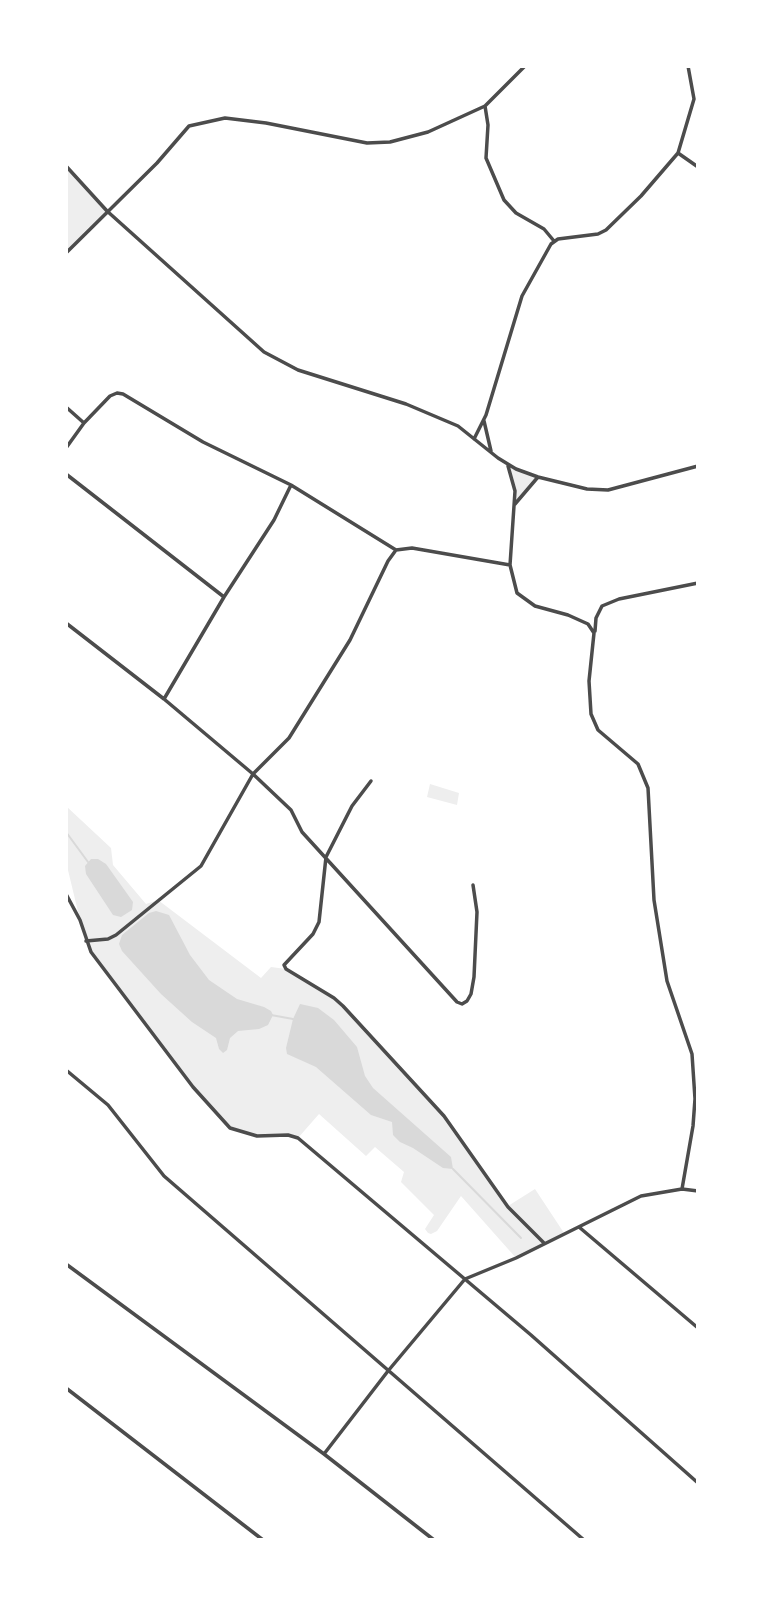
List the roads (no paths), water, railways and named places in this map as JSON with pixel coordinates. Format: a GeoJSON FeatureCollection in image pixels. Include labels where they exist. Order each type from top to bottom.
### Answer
{"type":"FeatureCollection","features":[{"type":"Feature","properties":{"kind":"street"},"geometry":{"type":"LineString","coordinates":[[66,253],[157,163],[189,126],[225,118],[266,123],[366,143],[390,142],[428,132],[485,106],[524,66]]}},
{"type":"Feature","properties":{"kind":"street"},"geometry":{"type":"LineString","coordinates":[[554,241],[598,234],[606,230],[678,153],[694,99],[688,66]]}},
{"type":"Feature","properties":{"kind":"street"},"geometry":{"type":"LineString","coordinates":[[485,106],[488,125],[486,158],[503,200],[513,210],[544,229],[554,241]]}},
{"type":"Feature","properties":{"kind":"street"},"geometry":{"type":"LineString","coordinates":[[678,153],[698,167]]}},
{"type":"Feature","properties":{"kind":"street"},"geometry":{"type":"LineString","coordinates":[[66,166],[107,211],[264,352],[298,370],[406,404],[458,426],[507,464],[538,477],[587,489],[602,491],[698,466]]}},
{"type":"Feature","properties":{"kind":"street"},"geometry":{"type":"LineString","coordinates":[[474,439],[484,419],[520,300],[554,241]]}},
{"type":"Feature","properties":{"kind":"street"},"geometry":{"type":"LineString","coordinates":[[66,448],[84,423],[110,396],[123,394],[203,442],[291,485],[396,550],[412,548],[510,565]]}},
{"type":"Feature","properties":{"kind":"street"},"geometry":{"type":"LineString","coordinates":[[66,407],[84,423]]}},
{"type":"Feature","properties":{"kind":"street"},"geometry":{"type":"LineString","coordinates":[[484,419],[491,453]]}},
{"type":"Feature","properties":{"kind":"street"},"geometry":{"type":"LineString","coordinates":[[507,464],[514,484],[510,565],[517,593],[535,606],[588,624],[594,633]]}},
{"type":"Feature","properties":{"kind":"street"},"geometry":{"type":"LineString","coordinates":[[66,474],[224,597]]}},
{"type":"Feature","properties":{"kind":"street"},"geometry":{"type":"LineString","coordinates":[[515,504],[538,477]]}},
{"type":"Feature","properties":{"kind":"street"},"geometry":{"type":"LineString","coordinates":[[164,699],[224,597],[274,520],[291,485]]}},
{"type":"Feature","properties":{"kind":"street"},"geometry":{"type":"LineString","coordinates":[[86,941],[108,939],[116,935],[201,866],[253,774],[289,738],[349,640],[396,550]]}},
{"type":"Feature","properties":{"kind":"street"},"geometry":{"type":"LineString","coordinates":[[682,1189],[696,1100],[692,1054],[667,981],[654,900],[648,788],[638,764],[598,730],[591,714],[589,681],[596,618],[602,606],[619,599],[698,583]]}},
{"type":"Feature","properties":{"kind":"street"},"geometry":{"type":"LineString","coordinates":[[66,623],[164,699],[253,774],[290,810],[302,832],[457,1002],[462,1004],[471,994],[474,977],[477,912],[473,885]]}},
{"type":"Feature","properties":{"kind":"street"},"geometry":{"type":"LineString","coordinates":[[371,781],[352,806],[326,857],[318,922],[313,934],[284,965],[286,969],[344,1006],[444,1116],[508,1207],[544,1242]]}},
{"type":"Feature","properties":{"kind":"street"},"geometry":{"type":"LineString","coordinates":[[66,894],[80,920],[91,952],[193,1087],[230,1128],[257,1136],[288,1135],[298,1138],[465,1279],[698,1483]]}},
{"type":"Feature","properties":{"kind":"street"},"geometry":{"type":"LineString","coordinates":[[66,1070],[108,1105],[164,1177],[584,1539]]}},
{"type":"Feature","properties":{"kind":"street"},"geometry":{"type":"LineString","coordinates":[[324,1454],[388,1371],[465,1279],[516,1258],[641,1196],[682,1189],[698,1191]]}},
{"type":"Feature","properties":{"kind":"street"},"geometry":{"type":"LineString","coordinates":[[578,1226],[698,1328]]}},
{"type":"Feature","properties":{"kind":"street"},"geometry":{"type":"LineString","coordinates":[[66,1264],[324,1454],[434,1539]]}},
{"type":"Feature","properties":{"kind":"street"},"geometry":{"type":"LineString","coordinates":[[66,1388],[263,1539]]}},
{"type":"Feature","properties":{"kind":"waterway"},"geometry":{"type":"LineString","coordinates":[[66,832],[88,862]]}},
{"type":"Feature","properties":{"kind":"waterway"},"geometry":{"type":"LineString","coordinates":[[271,1015],[293,1019]]}},
{"type":"Feature","properties":{"kind":"waterway"},"geometry":{"type":"LineString","coordinates":[[453,1169],[521,1238]]}}]}
